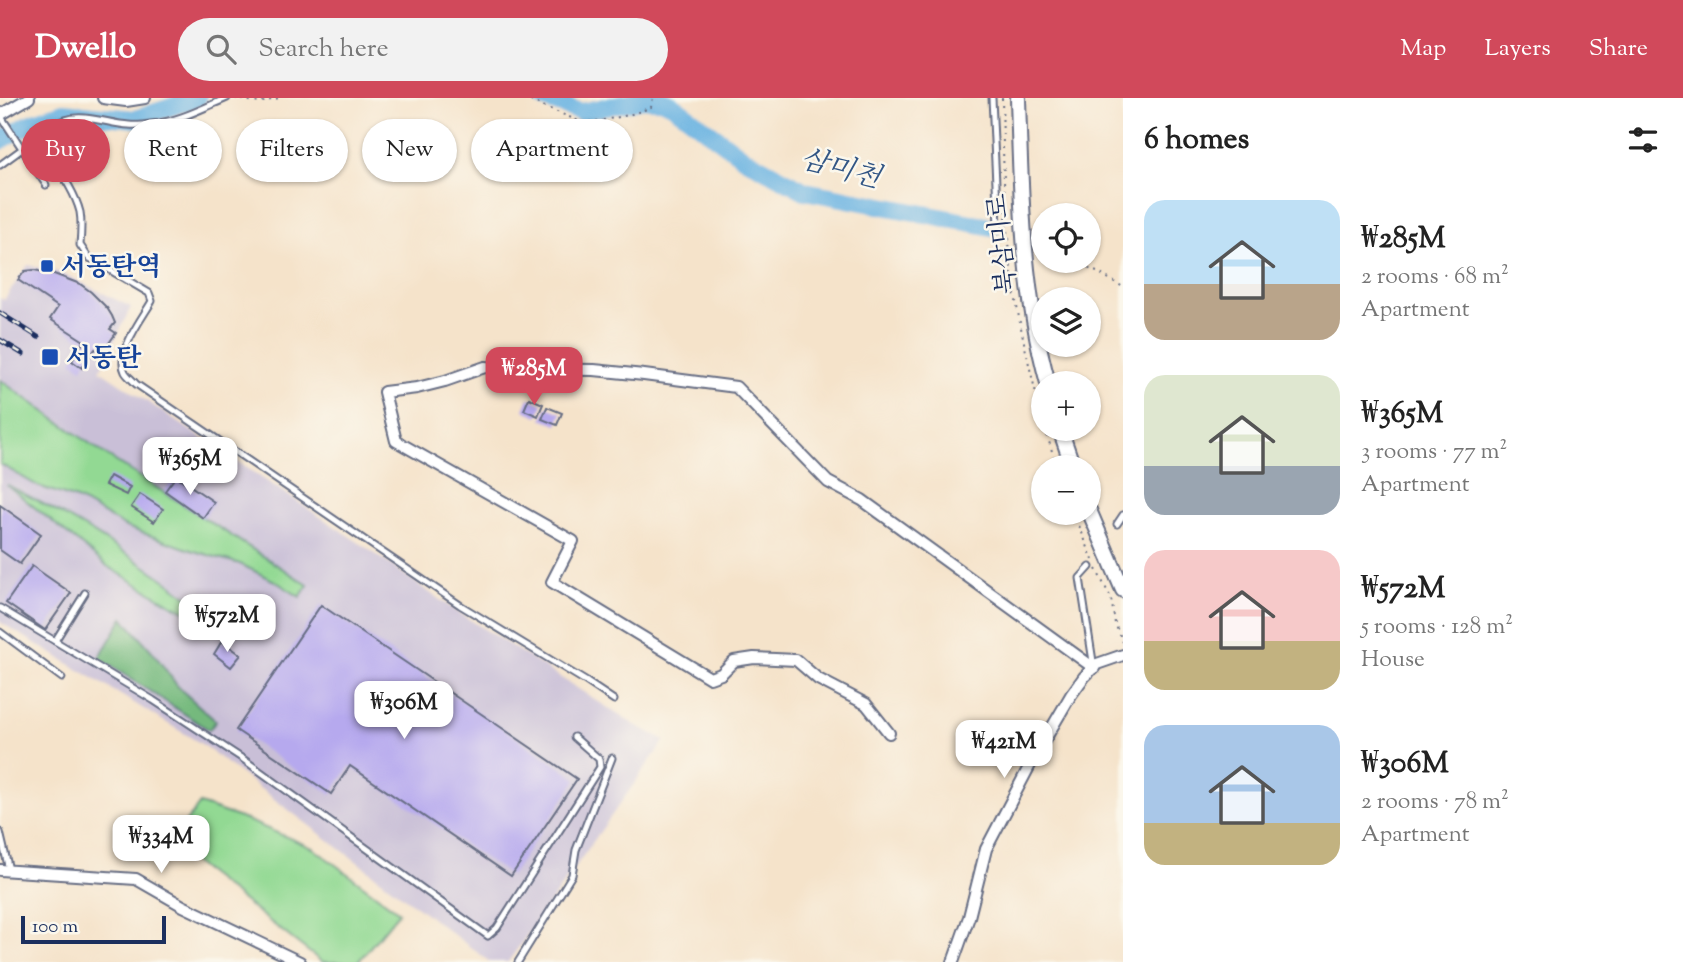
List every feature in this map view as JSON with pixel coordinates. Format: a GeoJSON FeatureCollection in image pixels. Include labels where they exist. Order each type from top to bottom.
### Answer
{"type":"FeatureCollection","features":[{"type":"Feature","properties":{"kind":"street"},"geometry":{"type":"LineString","coordinates":[[0,115],[29,98]]}},
{"type":"Feature","properties":{"kind":"street"},"geometry":{"type":"LineString","coordinates":[[103,98],[126,101],[145,98]]}},
{"type":"Feature","properties":{"kind":"street","name":"북삼미로"},"geometry":{"type":"LineString","coordinates":[[1018,98],[1023,235],[1031,302],[1045,371]]}},
{"type":"Feature","properties":{"kind":"street"},"geometry":{"type":"LineString","coordinates":[[888,733],[866,704],[818,679],[796,660],[754,658],[734,661],[721,674],[710,678],[552,582],[573,541],[396,441],[384,392],[417,388],[485,367],[594,370],[736,387],[828,482],[862,500],[1094,668]]}},
{"type":"Feature","properties":{"kind":"street"},"geometry":{"type":"LineString","coordinates":[[1095,525],[1123,590]]}},
{"type":"Feature","properties":{"kind":"street"},"geometry":{"type":"LineString","coordinates":[[953,962],[963,939],[986,849],[1030,765],[1084,677],[1097,664],[1123,654]]}},
{"type":"Feature","properties":{"kind":"street"},"geometry":{"type":"LineString","coordinates":[[4,870],[136,878],[183,906],[300,962]]}},
{"type":"Feature","properties":{"kind":"lane"},"geometry":{"type":"LineString","coordinates":[[110,122],[130,125],[169,121],[227,98]]}},
{"type":"Feature","properties":{"kind":"lane"},"geometry":{"type":"LineString","coordinates":[[992,98],[998,227]]}},
{"type":"Feature","properties":{"kind":"lane"},"geometry":{"type":"LineString","coordinates":[[0,115],[46,185]]}},
{"type":"Feature","properties":{"kind":"lane"},"geometry":{"type":"LineString","coordinates":[[67,119],[89,119]]}},
{"type":"Feature","properties":{"kind":"lane"},"geometry":{"type":"LineString","coordinates":[[0,165],[20,146]]}},
{"type":"Feature","properties":{"kind":"lane"},"geometry":{"type":"LineString","coordinates":[[66,182],[75,197],[80,213],[80,245],[83,251],[88,257],[149,293],[152,301],[124,350],[122,363],[125,372],[136,384],[460,605],[614,700]]}},
{"type":"Feature","properties":{"kind":"lane"},"geometry":{"type":"LineString","coordinates":[[1117,524],[1123,515]]}},
{"type":"Feature","properties":{"kind":"lane"},"geometry":{"type":"LineString","coordinates":[[1090,567],[1080,578],[1094,668]]}},
{"type":"Feature","properties":{"kind":"lane"},"geometry":{"type":"LineString","coordinates":[[55,641],[85,593]]}},
{"type":"Feature","properties":{"kind":"lane"},"geometry":{"type":"LineString","coordinates":[[0,608],[153,700],[243,759],[488,936],[496,928],[600,767],[599,759],[574,737]]}},
{"type":"Feature","properties":{"kind":"lane"},"geometry":{"type":"LineString","coordinates":[[0,632],[62,678]]}},
{"type":"Feature","properties":{"kind":"lane"},"geometry":{"type":"LineString","coordinates":[[518,962],[572,874],[576,850],[612,758]]}},
{"type":"Feature","properties":{"kind":"lane"},"geometry":{"type":"LineString","coordinates":[[0,832],[4,870]]}},
{"type":"Feature","properties":{"kind":"path"},"geometry":{"type":"LineString","coordinates":[[235,98],[259,103],[279,98]]}},
{"type":"Feature","properties":{"kind":"path"},"geometry":{"type":"LineString","coordinates":[[524,98],[581,121],[642,111],[651,107],[653,98]]}},
{"type":"Feature","properties":{"kind":"path"},"geometry":{"type":"LineString","coordinates":[[998,227],[1010,240]]}},
{"type":"Feature","properties":{"kind":"path"},"geometry":{"type":"LineString","coordinates":[[1099,273],[1123,287]]}},
{"type":"Feature","properties":{"kind":"path"},"geometry":{"type":"LineString","coordinates":[[1079,525],[1111,598],[1115,624],[1123,642]]}},
{"type":"Feature","properties":{"kind":"shaded area"},"geometry":{"type":"Polygon","coordinates":[[[28,265],[62,273],[131,307],[100,370],[361,544],[453,609],[635,725],[665,740],[508,962],[490,962],[200,743],[0,622],[0,298],[4,300],[28,265]]]}},
{"type":"Feature","properties":{"kind":"green space"},"geometry":{"type":"Polygon","coordinates":[[[0,380],[109,457],[308,585],[300,597],[240,564],[126,527],[79,500],[38,486],[0,464],[0,380]]]}},
{"type":"Feature","properties":{"kind":"green space"},"geometry":{"type":"Polygon","coordinates":[[[7,485],[69,519],[149,569],[184,594],[230,634],[169,603],[107,566],[7,485]]]}},
{"type":"Feature","properties":{"kind":"green space"},"geometry":{"type":"Polygon","coordinates":[[[123,618],[179,688],[216,721],[209,730],[99,658],[123,618]]]}},
{"type":"Feature","properties":{"kind":"green space"},"geometry":{"type":"Polygon","coordinates":[[[200,804],[313,848],[399,912],[358,962],[322,962],[193,862],[176,834],[200,804]]]}},
{"type":"Feature","properties":{"kind":"building"},"geometry":{"type":"Polygon","coordinates":[[[34,270],[80,284],[107,308],[112,316],[115,323],[110,329],[116,333],[102,353],[95,349],[82,368],[72,361],[84,341],[50,319],[58,307],[18,280],[25,271],[34,270]]]}},
{"type":"Feature","properties":{"kind":"building"},"geometry":{"type":"Polygon","coordinates":[[[529,398],[543,404],[538,416],[524,410],[529,398]]]}},
{"type":"Feature","properties":{"kind":"building"},"geometry":{"type":"Polygon","coordinates":[[[547,407],[562,413],[557,425],[542,419],[547,407]]]}},
{"type":"Feature","properties":{"kind":"building"},"geometry":{"type":"Polygon","coordinates":[[[110,476],[130,487],[126,495],[105,485],[110,476]]]}},
{"type":"Feature","properties":{"kind":"building"},"geometry":{"type":"Polygon","coordinates":[[[176,476],[214,502],[203,518],[165,491],[176,476]]]}},
{"type":"Feature","properties":{"kind":"building"},"geometry":{"type":"Polygon","coordinates":[[[140,494],[163,509],[154,522],[131,507],[140,494]]]}},
{"type":"Feature","properties":{"kind":"building"},"geometry":{"type":"Polygon","coordinates":[[[0,505],[41,534],[20,564],[0,550],[0,505]]]}},
{"type":"Feature","properties":{"kind":"building"},"geometry":{"type":"Polygon","coordinates":[[[32,566],[71,593],[45,630],[6,603],[32,566]]]}},
{"type":"Feature","properties":{"kind":"building"},"geometry":{"type":"Polygon","coordinates":[[[321,605],[577,779],[511,876],[350,766],[331,794],[236,730],[321,605]]]}},
{"type":"Feature","properties":{"kind":"building"},"geometry":{"type":"Polygon","coordinates":[[[222,641],[241,655],[231,667],[214,654],[222,641]]]}},
{"type":"Feature","properties":{"kind":"waterway","name":"삼미천"},"geometry":{"type":"LineString","coordinates":[[0,141],[29,124],[63,112],[135,119],[198,98]]}},
{"type":"Feature","properties":{"kind":"waterway","name":"삼미천"},"geometry":{"type":"LineString","coordinates":[[542,98],[581,112],[644,99],[651,100]]}},
{"type":"Feature","properties":{"kind":"waterway","name":"삼미천"},"geometry":{"type":"LineString","coordinates":[[655,100],[662,100],[674,106],[744,158],[805,191],[992,227]]}},
{"type":"Feature","properties":{"kind":"railway"},"geometry":{"type":"LineString","coordinates":[[0,313],[38,337]]}},
{"type":"Feature","properties":{"kind":"railway"},"geometry":{"type":"LineString","coordinates":[[0,340],[23,354]]}},
{"type":"Feature","properties":{"kind":"place","name":"서동탄역"},"geometry":{"type":"Point","coordinates":[47,266]}},
{"type":"Feature","properties":{"kind":"place","name":"서동탄"},"geometry":{"type":"Point","coordinates":[50,357]}}]}
